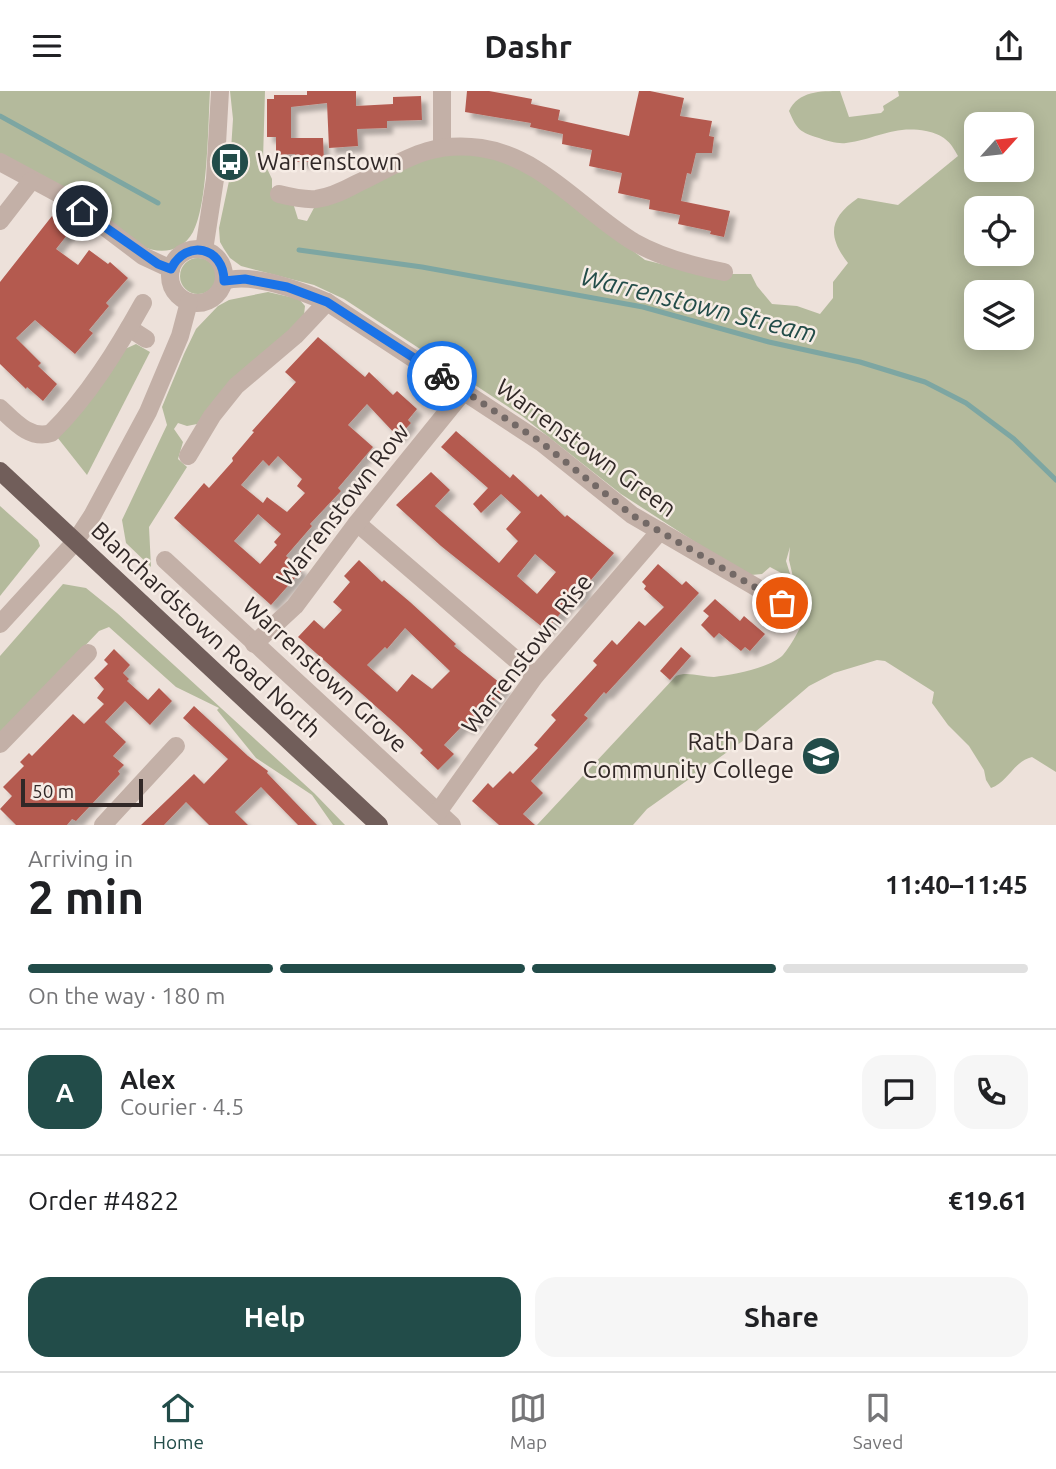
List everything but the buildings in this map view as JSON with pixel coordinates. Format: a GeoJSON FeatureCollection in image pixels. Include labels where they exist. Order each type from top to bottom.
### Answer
{"type":"FeatureCollection","features":[{"type":"Feature","properties":{"kind":"main road","name":"Blanchardstown Road North"},"geometry":{"type":"LineString","coordinates":[[0,471],[379,825]]}},
{"type":"Feature","properties":{"kind":"street"},"geometry":{"type":"LineString","coordinates":[[204,250],[215,179],[220,91]]}},
{"type":"Feature","properties":{"kind":"street"},"geometry":{"type":"LineString","coordinates":[[442,91],[442,147]]}},
{"type":"Feature","properties":{"kind":"street"},"geometry":{"type":"LineString","coordinates":[[279,194],[302,205],[330,196],[408,157],[442,147],[486,149],[523,162],[635,242],[692,273],[724,272]]}},
{"type":"Feature","properties":{"kind":"street"},"geometry":{"type":"LineString","coordinates":[[0,162],[65,197],[143,256],[171,269]]}},
{"type":"Feature","properties":{"kind":"street"},"geometry":{"type":"LineString","coordinates":[[0,221],[31,181]]}},
{"type":"Feature","properties":{"kind":"street"},"geometry":{"type":"LineString","coordinates":[[204,250],[222,265],[224,281],[221,290],[207,302],[188,302],[181,298],[171,285],[171,269],[175,261],[188,251],[204,250]]}},
{"type":"Feature","properties":{"kind":"street","name":"Warrenstown Green"},"geometry":{"type":"LineString","coordinates":[[224,281],[245,279],[287,287],[327,302],[542,443],[632,515],[765,583],[785,604]]}},
{"type":"Feature","properties":{"kind":"street"},"geometry":{"type":"LineString","coordinates":[[0,624],[75,542],[104,495],[148,412],[180,336],[188,302]]}},
{"type":"Feature","properties":{"kind":"street"},"geometry":{"type":"LineString","coordinates":[[188,443],[236,386],[295,336],[327,302]]}},
{"type":"Feature","properties":{"kind":"street"},"geometry":{"type":"LineString","coordinates":[[0,408],[28,431],[44,435],[51,433],[90,386],[143,303]]}},
{"type":"Feature","properties":{"kind":"street"},"geometry":{"type":"LineString","coordinates":[[129,328],[146,339]]}},
{"type":"Feature","properties":{"kind":"street","name":"Warrenstown Row"},"geometry":{"type":"LineString","coordinates":[[254,643],[295,606],[357,523],[464,391]]}},
{"type":"Feature","properties":{"kind":"street"},"geometry":{"type":"LineString","coordinates":[[357,523],[535,675]]}},
{"type":"Feature","properties":{"kind":"street","name":"Warrenstown Rise"},"geometry":{"type":"LineString","coordinates":[[438,812],[535,675],[660,531]]}},
{"type":"Feature","properties":{"kind":"street","name":"Warrenstown Grove"},"geometry":{"type":"LineString","coordinates":[[165,560],[452,825]]}},
{"type":"Feature","properties":{"kind":"street"},"geometry":{"type":"LineString","coordinates":[[0,744],[88,653]]}},
{"type":"Feature","properties":{"kind":"street"},"geometry":{"type":"LineString","coordinates":[[103,825],[176,746]]}},
{"type":"Feature","properties":{"kind":"green space"},"geometry":{"type":"Polygon","coordinates":[[[0,91],[210,91],[202,203],[198,220],[188,239],[170,250],[141,246],[0,155],[0,91]]]}},
{"type":"Feature","properties":{"kind":"green space"},"geometry":{"type":"Polygon","coordinates":[[[230,91],[265,91],[263,160],[272,179],[272,199],[293,203],[298,219],[307,221],[315,206],[396,169],[441,154],[488,155],[527,171],[645,260],[701,274],[751,274],[772,304],[797,306],[820,314],[833,298],[833,282],[848,263],[834,236],[834,228],[841,213],[858,198],[898,205],[958,156],[946,139],[926,131],[894,131],[843,143],[813,136],[800,129],[789,111],[798,99],[818,92],[840,91],[849,117],[881,113],[883,106],[899,96],[898,91],[1056,91],[1056,772],[1032,757],[1020,763],[991,788],[984,770],[969,746],[948,725],[932,703],[934,692],[885,661],[877,660],[834,673],[809,686],[754,733],[647,809],[633,825],[537,825],[676,676],[731,675],[760,667],[783,655],[797,634],[807,611],[796,590],[789,560],[790,547],[786,561],[795,590],[784,593],[780,582],[783,574],[770,567],[762,574],[751,575],[709,551],[621,494],[522,416],[344,299],[314,285],[241,266],[230,258],[220,242],[219,228],[229,181],[233,119],[230,91]]]}},
{"type":"Feature","properties":{"kind":"green space"},"geometry":{"type":"Polygon","coordinates":[[[198,258],[211,263],[216,276],[211,289],[198,294],[185,289],[180,276],[185,263],[198,258]]]}},
{"type":"Feature","properties":{"kind":"green space"},"geometry":{"type":"Polygon","coordinates":[[[268,292],[299,299],[305,306],[304,315],[298,324],[215,399],[197,424],[187,426],[178,423],[174,429],[183,442],[178,459],[187,467],[149,527],[151,567],[126,543],[122,520],[167,425],[162,407],[184,354],[196,329],[218,306],[229,300],[268,292]]]}},
{"type":"Feature","properties":{"kind":"green space"},"geometry":{"type":"Polygon","coordinates":[[[136,344],[150,352],[87,475],[57,437],[125,349],[136,344]]]}},
{"type":"Feature","properties":{"kind":"green space"},"geometry":{"type":"Polygon","coordinates":[[[0,506],[38,540],[40,546],[0,596],[0,506]]]}},
{"type":"Feature","properties":{"kind":"green space"},"geometry":{"type":"Polygon","coordinates":[[[63,584],[86,588],[117,613],[314,793],[345,825],[333,825],[312,795],[256,758],[217,710],[219,708],[176,687],[109,627],[99,631],[0,735],[0,656],[63,584]]]}},
{"type":"Feature","properties":{"kind":"waterway","name":"Warrenstown Stream"},"geometry":{"type":"LineString","coordinates":[[0,116],[158,203]]}},
{"type":"Feature","properties":{"kind":"waterway","name":"Warrenstown Stream"},"geometry":{"type":"LineString","coordinates":[[299,250],[422,267],[643,307],[769,342],[860,362],[925,382],[966,403],[1014,439],[1056,480]]}},
{"type":"Feature","properties":{"kind":"way so far"},"geometry":{"type":"LineString","coordinates":[[442,376],[542,443],[632,515],[782,603]]}},
{"type":"Feature","properties":{"kind":"place","name":"Warrenstown"},"geometry":{"type":"Point","coordinates":[230,162]}},
{"type":"Feature","properties":{"kind":"place","name":"Rath Dara Community College"},"geometry":{"type":"Point","coordinates":[821,756]}},
{"type":"Feature","properties":{"kind":"route"},"geometry":{"type":"LineString","coordinates":[[82,211],[143,256],[171,269],[180,255],[196,249],[204,250],[222,265],[224,281],[245,279],[287,287],[327,302],[442,376]]}}]}
